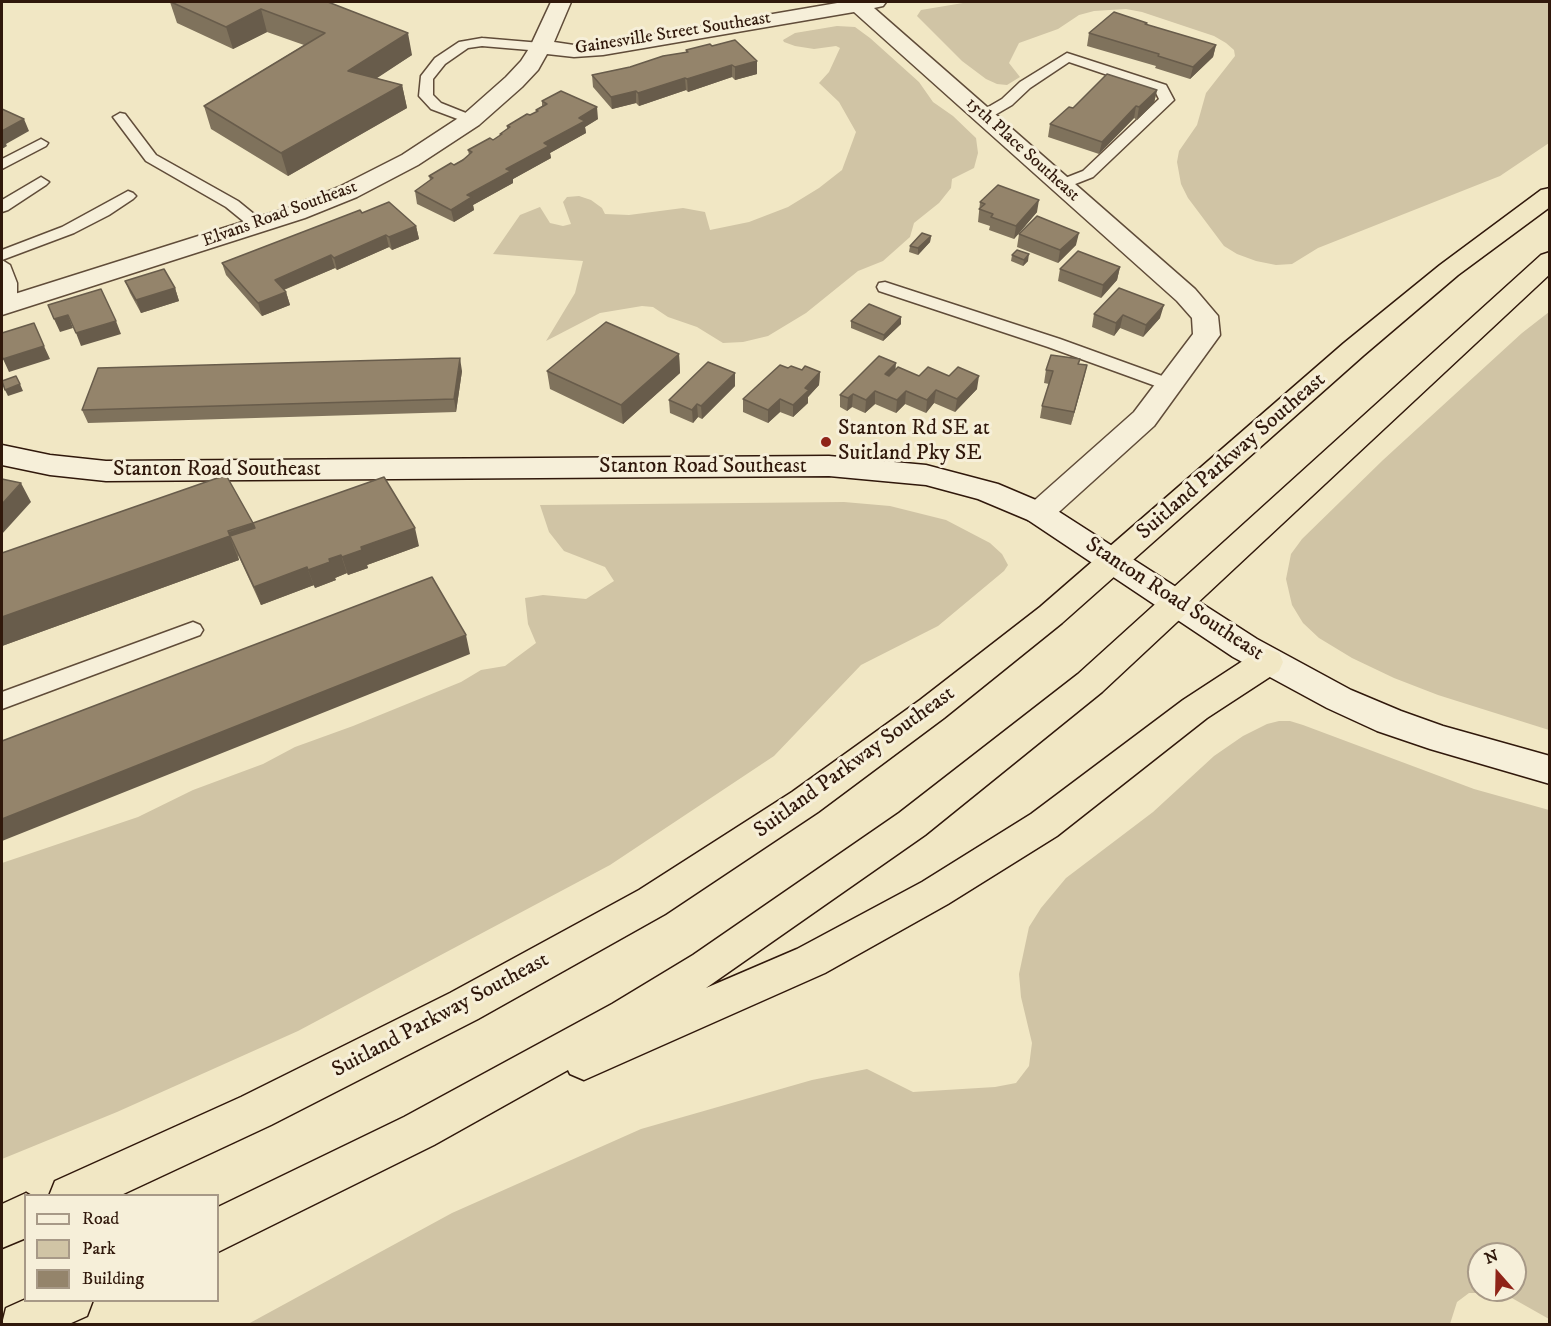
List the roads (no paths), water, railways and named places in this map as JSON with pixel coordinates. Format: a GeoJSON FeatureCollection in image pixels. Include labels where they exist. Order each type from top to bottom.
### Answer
{"type":"FeatureCollection","features":[{"type":"Feature","properties":{"kind":"highway","name":"Suitland Parkway Southeast"},"geometry":{"type":"LineString","coordinates":[[74,1194],[256,1111],[350,1065],[553,958],[652,902],[795,808],[879,748],[1043,622],[1354,349],[1449,270],[1550,195]]}},
{"type":"Feature","properties":{"kind":"highway"},"geometry":{"type":"LineString","coordinates":[[219,1230],[419,1131],[626,1017],[707,967],[912,824],[1090,683],[1550,260]]}},
{"type":"Feature","properties":{"kind":"highway"},"geometry":{"type":"LineString","coordinates":[[419,1131],[733,997],[811,961],[878,926],[994,858],[1044,825],[1202,704],[1267,662]]}},
{"type":"Feature","properties":{"kind":"highway"},"geometry":{"type":"LineString","coordinates":[[2,1226],[24,1216]]}},
{"type":"Feature","properties":{"kind":"highway"},"geometry":{"type":"LineString","coordinates":[[21,1324],[67,1302]]}},
{"type":"Feature","properties":{"kind":"street","name":"Elvans Road Southeast"},"geometry":{"type":"LineString","coordinates":[[5,306],[259,226],[332,199],[424,152],[471,120],[530,65],[555,19],[561,2]]}},
{"type":"Feature","properties":{"kind":"street","name":"Gainesville Street Southeast"},"geometry":{"type":"LineString","coordinates":[[541,47],[574,51],[603,49],[867,3]]}},
{"type":"Feature","properties":{"kind":"street","name":"15th Place Southeast"},"geometry":{"type":"LineString","coordinates":[[867,3],[983,116],[1186,296],[1205,316],[1207,335],[1144,419],[1039,513]]}},
{"type":"Feature","properties":{"kind":"street","name":"Stanton Road Southeast"},"geometry":{"type":"LineString","coordinates":[[2,455],[51,465],[106,471],[782,466],[910,472],[957,482],[996,494],[1039,513],[1267,662],[1330,695],[1389,721],[1550,770]]}},
{"type":"Feature","properties":{"kind":"lane"},"geometry":{"type":"LineString","coordinates":[[471,120],[436,106],[426,96],[426,80],[440,61],[464,45],[482,42],[541,47]]}},
{"type":"Feature","properties":{"kind":"lane"},"geometry":{"type":"LineString","coordinates":[[983,116],[1007,102],[1025,85],[1067,57],[1161,88],[1167,100],[1088,174],[1060,185]]}},
{"type":"Feature","properties":{"kind":"lane"},"geometry":{"type":"LineString","coordinates":[[120,117],[151,158],[232,204],[259,226]]}},
{"type":"Feature","properties":{"kind":"lane"},"geometry":{"type":"LineString","coordinates":[[2,165],[41,143]]}},
{"type":"Feature","properties":{"kind":"lane"},"geometry":{"type":"LineString","coordinates":[[2,207],[41,182]]}},
{"type":"Feature","properties":{"kind":"lane"},"geometry":{"type":"LineString","coordinates":[[2,255],[68,230],[128,196]]}},
{"type":"Feature","properties":{"kind":"lane"},"geometry":{"type":"LineString","coordinates":[[2,265],[9,283],[5,306]]}},
{"type":"Feature","properties":{"kind":"lane"},"geometry":{"type":"LineString","coordinates":[[885,287],[1054,343],[1170,385]]}},
{"type":"Feature","properties":{"kind":"lane"},"geometry":{"type":"LineString","coordinates":[[2,701],[193,630]]}},
{"type":"Feature","properties":{"kind":"place","name":"Stanton Rd SE at Suitland Pky SE"},"geometry":{"type":"Point","coordinates":[826,442]}}]}
